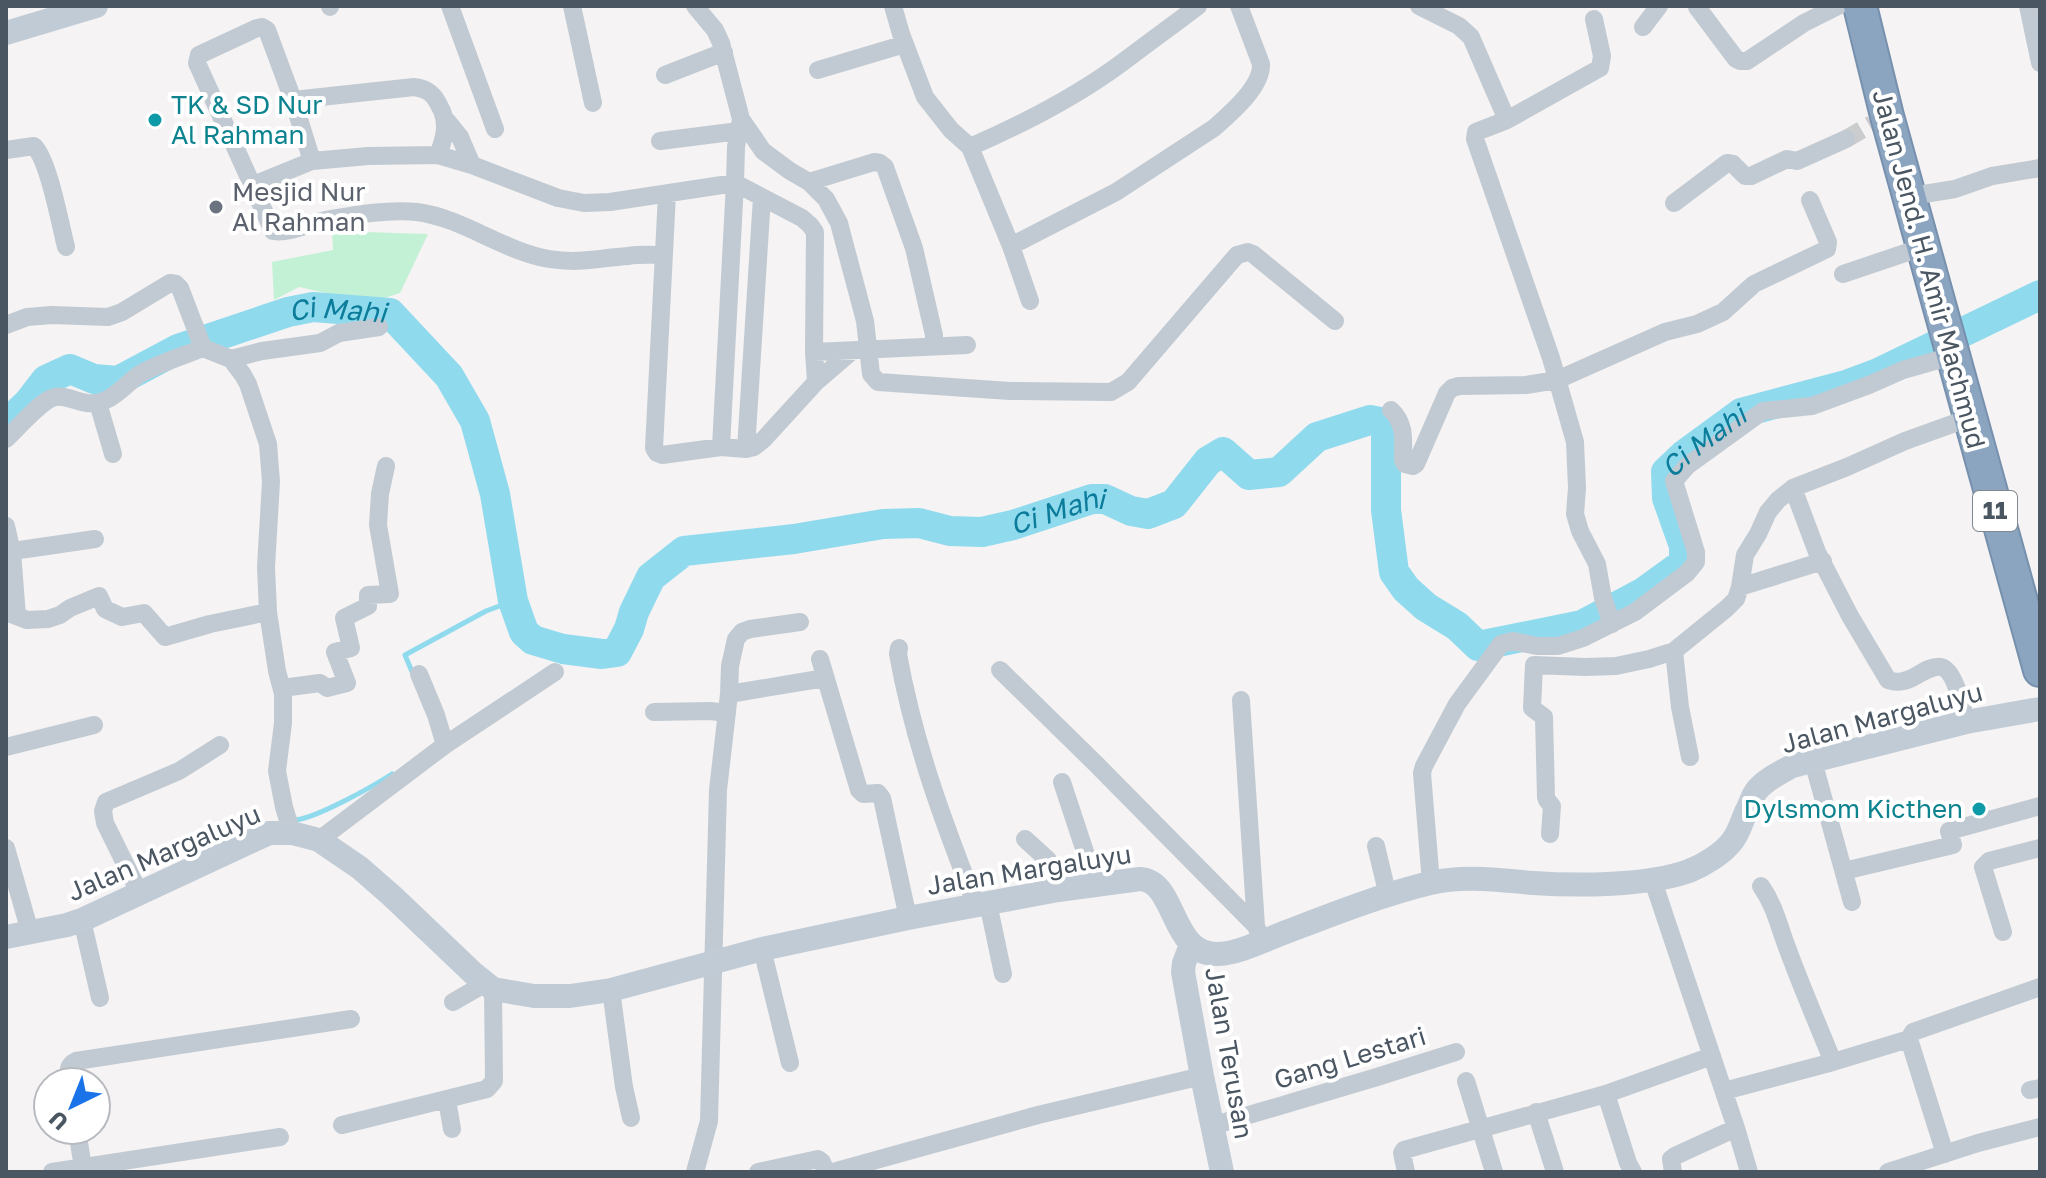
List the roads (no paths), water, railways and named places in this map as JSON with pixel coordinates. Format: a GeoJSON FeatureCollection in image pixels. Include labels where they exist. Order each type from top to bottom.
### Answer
{"type":"FeatureCollection","features":[{"type":"Feature","properties":{"kind":"highway","name":"Jalan Jend. H. Amir Machmud"},"geometry":{"type":"LineString","coordinates":[[1860,6],[1879,120],[2040,604]]}},
{"type":"Feature","properties":{"kind":"highway","name":"Jalan Jend. H. Amir Machmud"},"geometry":{"type":"LineString","coordinates":[[1877,6],[1924,194],[1969,418],[2040,670]]}},
{"type":"Feature","properties":{"kind":"main road"},"geometry":{"type":"LineString","coordinates":[[6,33],[96,6]]}},
{"type":"Feature","properties":{"kind":"main road","name":"Jalan Margaluyu"},"geometry":{"type":"LineString","coordinates":[[18,935],[82,920],[269,833],[292,833],[319,840],[360,868],[490,986],[534,996],[570,996],[611,990],[762,949],[908,918],[1058,890],[1140,879],[1152,881],[1159,888],[1191,945],[1216,954],[1228,952],[1259,933],[1431,883],[1476,878],[1535,883],[1653,881],[1691,870],[1708,861],[1734,839],[1756,791],[1792,766],[1966,722],[2040,709]]}},
{"type":"Feature","properties":{"kind":"main road","name":"Jalan Terusan"},"geometry":{"type":"LineString","coordinates":[[1191,945],[1183,972],[1222,1172]]}},
{"type":"Feature","properties":{"kind":"street"},"geometry":{"type":"LineString","coordinates":[[450,6],[495,129]]}},
{"type":"Feature","properties":{"kind":"street"},"geometry":{"type":"LineString","coordinates":[[572,6],[593,103]]}},
{"type":"Feature","properties":{"kind":"street"},"geometry":{"type":"LineString","coordinates":[[695,6],[715,30],[724,52],[740,125],[736,147],[721,447]]}},
{"type":"Feature","properties":{"kind":"street"},"geometry":{"type":"LineString","coordinates":[[893,6],[925,97],[951,130],[970,147],[1030,301]]}},
{"type":"Feature","properties":{"kind":"street"},"geometry":{"type":"LineString","coordinates":[[970,147],[1015,128],[1072,95],[1198,6]]}},
{"type":"Feature","properties":{"kind":"street"},"geometry":{"type":"LineString","coordinates":[[1011,246],[1116,192],[1223,120],[1258,82],[1262,72],[1239,6]]}},
{"type":"Feature","properties":{"kind":"street"},"geometry":{"type":"LineString","coordinates":[[1419,6],[1459,26],[1471,37],[1507,120]]}},
{"type":"Feature","properties":{"kind":"street"},"geometry":{"type":"LineString","coordinates":[[1643,27],[1659,6]]}},
{"type":"Feature","properties":{"kind":"street"},"geometry":{"type":"LineString","coordinates":[[1697,7],[1736,59],[1747,61],[1804,23],[1838,6]]}},
{"type":"Feature","properties":{"kind":"street"},"geometry":{"type":"LineString","coordinates":[[2029,6],[2040,63]]}},
{"type":"Feature","properties":{"kind":"street"},"geometry":{"type":"LineString","coordinates":[[1594,19],[1602,56],[1600,68],[1507,120],[1476,132],[1475,139],[1575,442],[1575,514],[1597,564],[1603,598],[1611,620]]}},
{"type":"Feature","properties":{"kind":"street"},"geometry":{"type":"LineString","coordinates":[[312,161],[267,30],[262,27],[199,55],[197,63],[271,228],[276,232],[325,220],[416,212],[432,215],[515,249],[549,259],[587,262],[629,255],[664,255]]}},
{"type":"Feature","properties":{"kind":"street"},"geometry":{"type":"LineString","coordinates":[[818,70],[905,44]]}},
{"type":"Feature","properties":{"kind":"street"},"geometry":{"type":"LineString","coordinates":[[665,75],[724,52]]}},
{"type":"Feature","properties":{"kind":"street"},"geometry":{"type":"LineString","coordinates":[[293,100],[414,87],[430,91],[460,137],[472,165]]}},
{"type":"Feature","properties":{"kind":"street"},"geometry":{"type":"LineString","coordinates":[[438,155],[447,121]]}},
{"type":"Feature","properties":{"kind":"street"},"geometry":{"type":"LineString","coordinates":[[660,141],[740,125]]}},
{"type":"Feature","properties":{"kind":"street"},"geometry":{"type":"LineString","coordinates":[[740,125],[763,151],[809,182],[826,199],[839,223],[865,321],[859,350],[878,382],[1010,391],[1111,392],[1128,382],[1237,255],[1248,252],[1335,321]]}},
{"type":"Feature","properties":{"kind":"street"},"geometry":{"type":"LineString","coordinates":[[1674,203],[1727,163],[1733,164],[1745,176],[1751,176],[1787,159],[1797,161],[1846,139]]}},
{"type":"Feature","properties":{"kind":"street"},"geometry":{"type":"LineString","coordinates":[[6,150],[34,146],[39,150],[66,247]]}},
{"type":"Feature","properties":{"kind":"street"},"geometry":{"type":"LineString","coordinates":[[253,185],[312,161],[438,155],[558,198],[584,203],[610,202],[735,183],[802,218],[815,232],[816,382]]}},
{"type":"Feature","properties":{"kind":"street"},"geometry":{"type":"LineString","coordinates":[[809,182],[874,162],[885,167],[914,248],[934,345]]}},
{"type":"Feature","properties":{"kind":"street"},"geometry":{"type":"LineString","coordinates":[[1924,194],[1955,189],[1992,176],[2040,168]]}},
{"type":"Feature","properties":{"kind":"street"},"geometry":{"type":"LineString","coordinates":[[667,194],[655,451],[662,455],[721,447],[754,447],[816,382],[859,350]]}},
{"type":"Feature","properties":{"kind":"street"},"geometry":{"type":"LineString","coordinates":[[746,449],[762,197]]}},
{"type":"Feature","properties":{"kind":"street"},"geometry":{"type":"LineString","coordinates":[[1391,410],[1403,428],[1403,460],[1405,464],[1413,466],[1452,388],[1526,385],[1557,380],[1665,332],[1697,324],[1723,312],[1754,284],[1827,249],[1828,242],[1810,200]]}},
{"type":"Feature","properties":{"kind":"street"},"geometry":{"type":"LineString","coordinates":[[1843,274],[1923,247]]}},
{"type":"Feature","properties":{"kind":"street"},"geometry":{"type":"LineString","coordinates":[[6,325],[27,317],[52,315],[108,317],[170,283],[180,288],[203,348]]}},
{"type":"Feature","properties":{"kind":"street"},"geometry":{"type":"LineString","coordinates":[[231,359],[320,343],[339,333],[379,327]]}},
{"type":"Feature","properties":{"kind":"street"},"geometry":{"type":"LineString","coordinates":[[1431,883],[1422,773],[1424,766],[1457,704],[1501,644],[1513,641],[1537,646],[1569,644],[1611,620],[1635,612],[1687,573],[1696,562],[1696,552],[1674,481],[1687,466],[1763,411],[1812,406],[1869,385],[1903,370],[1954,338]]}},
{"type":"Feature","properties":{"kind":"street"},"geometry":{"type":"LineString","coordinates":[[814,352],[967,345]]}},
{"type":"Feature","properties":{"kind":"street"},"geometry":{"type":"LineString","coordinates":[[6,439],[53,397],[61,396],[85,404],[98,403],[120,391],[145,371],[203,348],[231,359],[248,384],[268,444],[271,482],[266,567],[268,612],[282,688],[283,723],[277,771],[292,833]]}},
{"type":"Feature","properties":{"kind":"street"},"geometry":{"type":"LineString","coordinates":[[98,403],[113,454]]}},
{"type":"Feature","properties":{"kind":"street"},"geometry":{"type":"LineString","coordinates":[[1534,665],[1616,666],[1674,651],[1736,599],[1750,545],[1773,504],[1793,488],[1969,418]]}},
{"type":"Feature","properties":{"kind":"street"},"geometry":{"type":"LineString","coordinates":[[282,688],[320,683],[327,688],[347,683],[335,652],[351,648],[344,618],[368,606],[368,595],[390,594],[378,525],[386,466]]}},
{"type":"Feature","properties":{"kind":"street"},"geometry":{"type":"LineString","coordinates":[[1793,488],[1817,552],[1888,680],[1896,683],[1906,681],[1931,668],[1944,667],[1952,676],[1966,722]]}},
{"type":"Feature","properties":{"kind":"street"},"geometry":{"type":"LineString","coordinates":[[6,526],[12,614],[27,620],[60,615],[99,596],[105,609],[122,617],[144,613],[165,637],[268,612]]}},
{"type":"Feature","properties":{"kind":"street"},"geometry":{"type":"LineString","coordinates":[[9,552],[95,539]]}},
{"type":"Feature","properties":{"kind":"street"},"geometry":{"type":"LineString","coordinates":[[1740,587],[1823,561]]}},
{"type":"Feature","properties":{"kind":"street"},"geometry":{"type":"LineString","coordinates":[[695,1172],[709,1121],[718,790],[730,666],[736,639],[742,632],[800,622]]}},
{"type":"Feature","properties":{"kind":"street"},"geometry":{"type":"LineString","coordinates":[[1537,646],[1532,709],[1544,717],[1546,797],[1552,806],[1550,834]]}},
{"type":"Feature","properties":{"kind":"street"},"geometry":{"type":"LineString","coordinates":[[899,648],[904,690],[919,748],[949,836],[982,904],[1003,974]]}},
{"type":"Feature","properties":{"kind":"street"},"geometry":{"type":"LineString","coordinates":[[1674,651],[1680,707],[1690,757]]}},
{"type":"Feature","properties":{"kind":"street"},"geometry":{"type":"LineString","coordinates":[[820,659],[859,790],[863,794],[878,793],[882,798],[908,918]]}},
{"type":"Feature","properties":{"kind":"street"},"geometry":{"type":"LineString","coordinates":[[1000,670],[1259,933]]}},
{"type":"Feature","properties":{"kind":"street"},"geometry":{"type":"LineString","coordinates":[[319,840],[445,745],[555,672]]}},
{"type":"Feature","properties":{"kind":"street"},"geometry":{"type":"LineString","coordinates":[[419,674],[445,745]]}},
{"type":"Feature","properties":{"kind":"street"},"geometry":{"type":"LineString","coordinates":[[729,694],[825,678]]}},
{"type":"Feature","properties":{"kind":"street"},"geometry":{"type":"LineString","coordinates":[[1241,700],[1259,933]]}},
{"type":"Feature","properties":{"kind":"street"},"geometry":{"type":"LineString","coordinates":[[654,712],[727,713]]}},
{"type":"Feature","properties":{"kind":"street"},"geometry":{"type":"LineString","coordinates":[[6,747],[94,725]]}},
{"type":"Feature","properties":{"kind":"street"},"geometry":{"type":"LineString","coordinates":[[139,892],[105,823],[103,811],[106,802],[179,771],[220,745]]}},
{"type":"Feature","properties":{"kind":"street"},"geometry":{"type":"LineString","coordinates":[[1813,761],[1852,902]]}},
{"type":"Feature","properties":{"kind":"street"},"geometry":{"type":"LineString","coordinates":[[1062,782],[1096,885]]}},
{"type":"Feature","properties":{"kind":"street"},"geometry":{"type":"LineString","coordinates":[[1844,871],[1953,845],[1949,831],[2040,806]]}},
{"type":"Feature","properties":{"kind":"street"},"geometry":{"type":"LineString","coordinates":[[1025,839],[1048,860],[1058,890]]}},
{"type":"Feature","properties":{"kind":"street"},"geometry":{"type":"LineString","coordinates":[[1376,846],[1388,896]]}},
{"type":"Feature","properties":{"kind":"street"},"geometry":{"type":"LineString","coordinates":[[6,848],[18,935]]}},
{"type":"Feature","properties":{"kind":"street"},"geometry":{"type":"LineString","coordinates":[[2003,932],[1983,867],[1989,861],[2040,848]]}},
{"type":"Feature","properties":{"kind":"street"},"geometry":{"type":"LineString","coordinates":[[1653,881],[1749,1172]]}},
{"type":"Feature","properties":{"kind":"street"},"geometry":{"type":"LineString","coordinates":[[1761,886],[1777,914],[1833,1062]]}},
{"type":"Feature","properties":{"kind":"street"},"geometry":{"type":"LineString","coordinates":[[82,920],[100,998]]}},
{"type":"Feature","properties":{"kind":"street"},"geometry":{"type":"LineString","coordinates":[[762,949],[790,1063]]}},
{"type":"Feature","properties":{"kind":"street"},"geometry":{"type":"LineString","coordinates":[[342,1125],[487,1089],[494,1081],[490,986],[453,1002]]}},
{"type":"Feature","properties":{"kind":"street"},"geometry":{"type":"LineString","coordinates":[[1945,1154],[1909,1036],[2040,987]]}},
{"type":"Feature","properties":{"kind":"street"},"geometry":{"type":"LineString","coordinates":[[611,990],[631,1118]]}},
{"type":"Feature","properties":{"kind":"street"},"geometry":{"type":"LineString","coordinates":[[70,1066],[76,1061],[351,1019]]}},
{"type":"Feature","properties":{"kind":"street"},"geometry":{"type":"LineString","coordinates":[[1724,1091],[1909,1039]]}},
{"type":"Feature","properties":{"kind":"street","name":"Gang Lestari"},"geometry":{"type":"LineString","coordinates":[[1212,1126],[1456,1052]]}},
{"type":"Feature","properties":{"kind":"street"},"geometry":{"type":"LineString","coordinates":[[1406,1172],[1404,1150],[1606,1094],[1712,1056]]}},
{"type":"Feature","properties":{"kind":"street"},"geometry":{"type":"LineString","coordinates":[[833,1172],[1038,1115],[1202,1076]]}},
{"type":"Feature","properties":{"kind":"street"},"geometry":{"type":"LineString","coordinates":[[1466,1081],[1494,1172]]}},
{"type":"Feature","properties":{"kind":"street"},"geometry":{"type":"LineString","coordinates":[[1606,1094],[1633,1172]]}},
{"type":"Feature","properties":{"kind":"street"},"geometry":{"type":"LineString","coordinates":[[447,1100],[452,1129]]}},
{"type":"Feature","properties":{"kind":"street"},"geometry":{"type":"LineString","coordinates":[[1536,1112],[1555,1172]]}},
{"type":"Feature","properties":{"kind":"street"},"geometry":{"type":"LineString","coordinates":[[1888,1172],[2040,1127]]}},
{"type":"Feature","properties":{"kind":"street"},"geometry":{"type":"LineString","coordinates":[[1673,1172],[1671,1159],[1675,1156],[1736,1128]]}},
{"type":"Feature","properties":{"kind":"street"},"geometry":{"type":"LineString","coordinates":[[52,1172],[280,1137]]}},
{"type":"Feature","properties":{"kind":"street"},"geometry":{"type":"LineString","coordinates":[[80,1146],[83,1168]]}},
{"type":"Feature","properties":{"kind":"street"},"geometry":{"type":"LineString","coordinates":[[758,1172],[818,1159],[826,1172]]}},
{"type":"Feature","properties":{"kind":"waterway","name":"Ci Mahi"},"geometry":{"type":"LineString","coordinates":[[6,424],[46,380],[70,369],[94,379],[118,381],[178,349],[288,312],[313,307],[390,313],[449,376],[475,421],[495,494],[513,601],[524,632],[533,640],[563,649],[602,654],[617,652],[651,577],[684,551],[794,539],[883,524],[919,523],[950,531],[982,532],[1092,499],[1105,499],[1131,511],[1148,514],[1174,504],[1208,461],[1223,452],[1249,475],[1279,472],[1317,437],[1370,420],[1380,422],[1386,430],[1386,510],[1394,572],[1406,589],[1426,607],[1457,626],[1478,646],[1582,625],[1644,592],[1684,563],[1684,546],[1667,498],[1666,472],[1741,413],[1846,385],[1878,373],[2040,295]]}},
{"type":"Feature","properties":{"kind":"waterway"},"geometry":{"type":"LineString","coordinates":[[413,674],[405,655],[486,611],[513,601]]}},
{"type":"Feature","properties":{"kind":"waterway"},"geometry":{"type":"LineString","coordinates":[[296,820],[331,808],[392,774]]}},
{"type":"Feature","properties":{"kind":"tunnel"},"geometry":{"type":"LineString","coordinates":[[1846,139],[1872,124]]}},
{"type":"Feature","properties":{"kind":"place","name":"TK & SD Nur Al Rahman"},"geometry":{"type":"Point","coordinates":[155,120]}},
{"type":"Feature","properties":{"kind":"place","name":"Mesjid Nur Al Rahman"},"geometry":{"type":"Point","coordinates":[216,207]}},
{"type":"Feature","properties":{"kind":"place","name":"Dylsmom Kicthen"},"geometry":{"type":"Point","coordinates":[1979,809]}}]}
